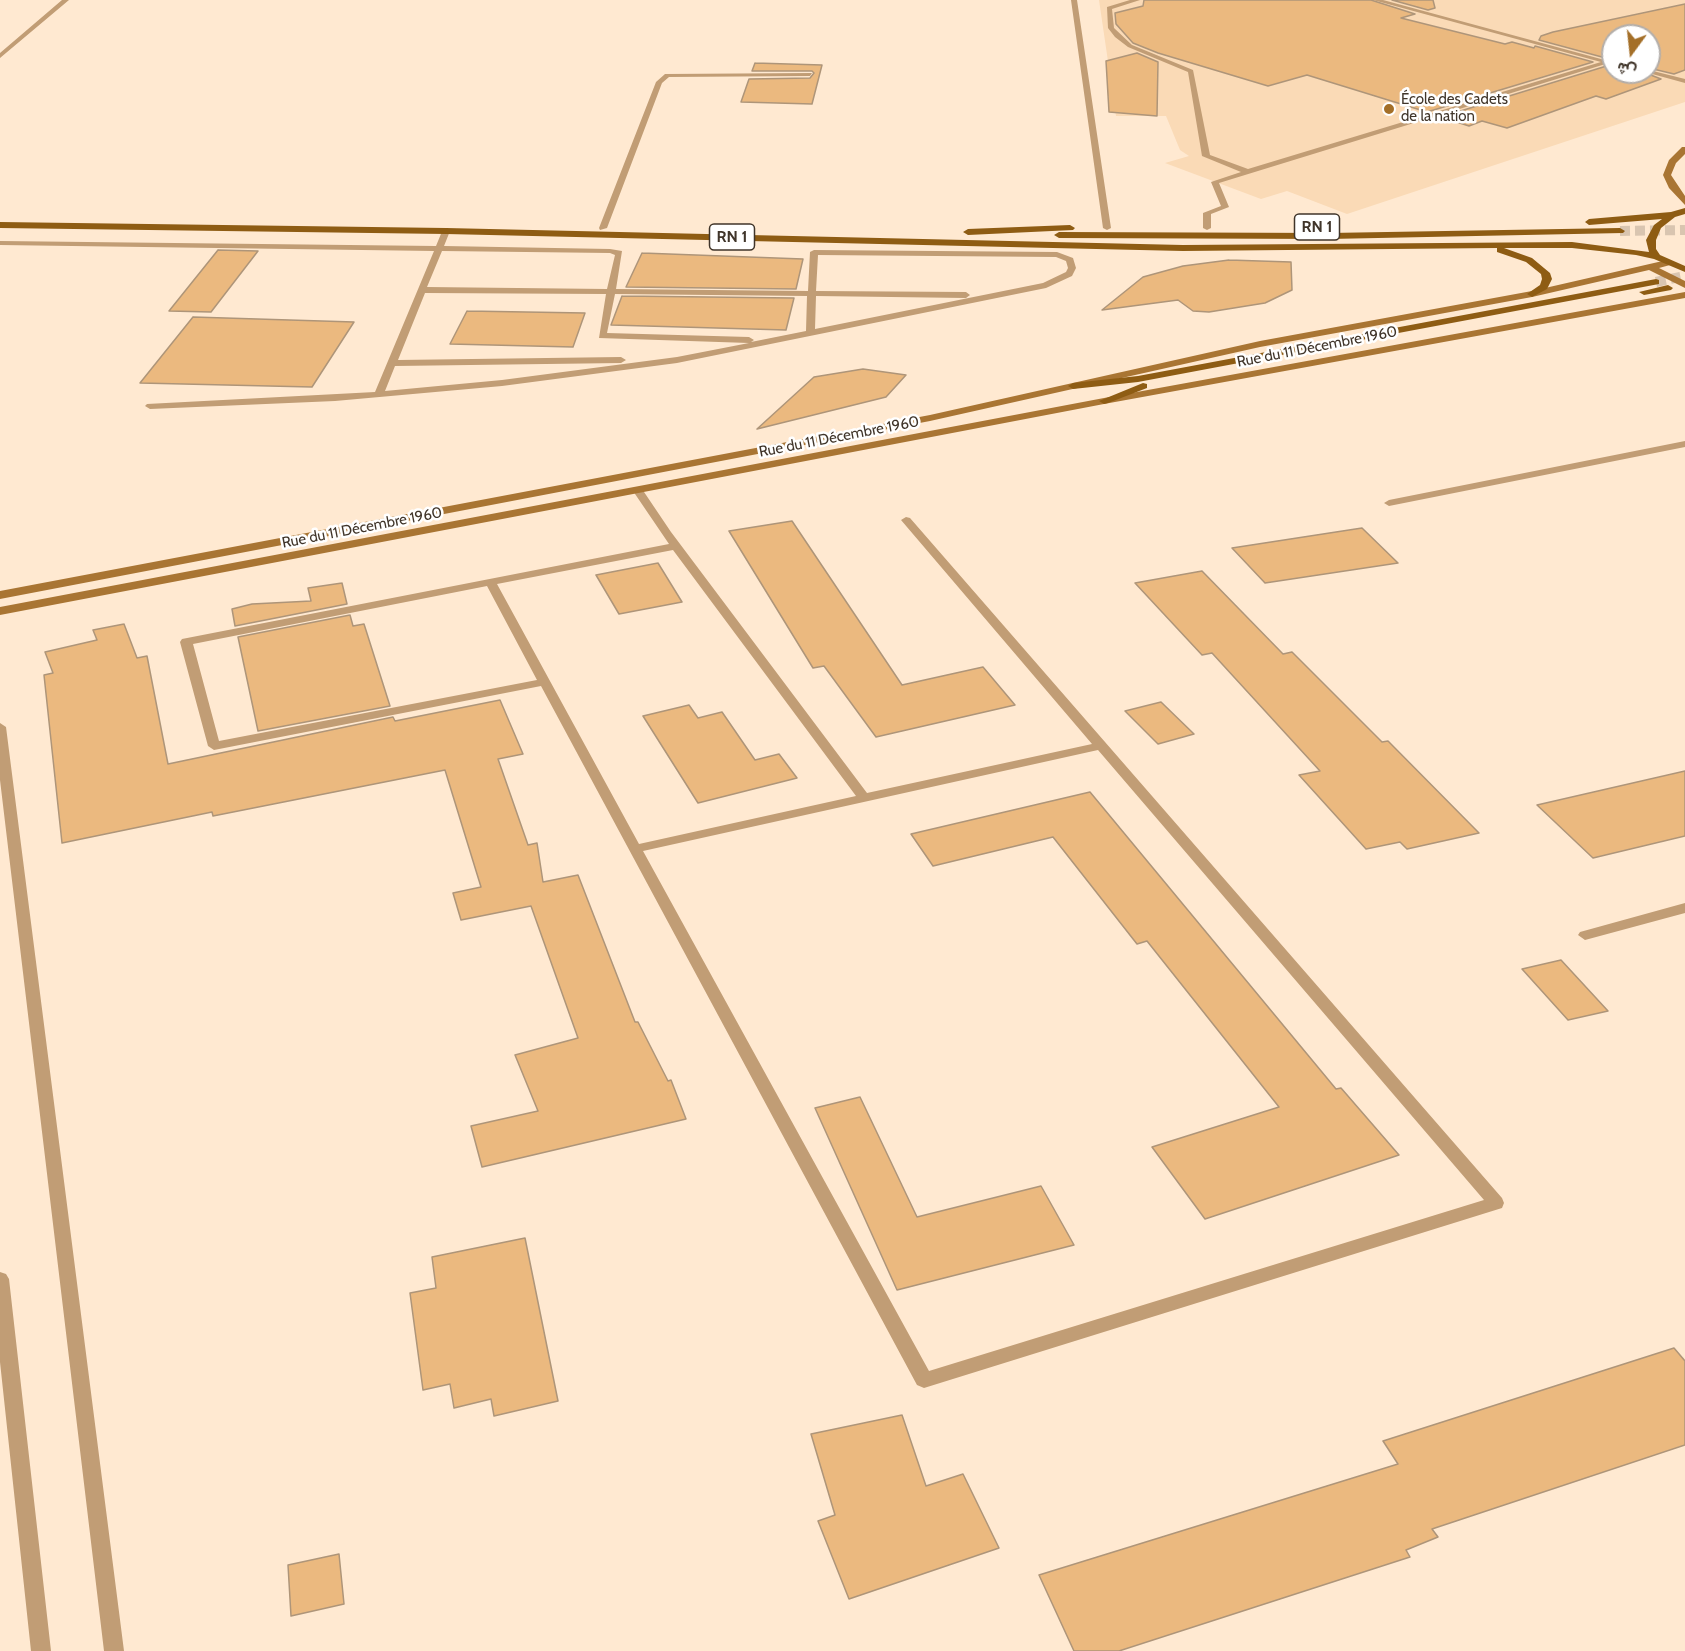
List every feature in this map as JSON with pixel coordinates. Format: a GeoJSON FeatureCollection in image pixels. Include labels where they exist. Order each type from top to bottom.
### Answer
{"type":"FeatureCollection","features":[{"type":"Feature","properties":{"kind":"main road"},"geometry":{"type":"LineString","coordinates":[[1685,149],[1672,162],[1667,175],[1684,207],[1657,227],[1651,240],[1651,249],[1658,262],[1685,285]]}},
{"type":"Feature","properties":{"kind":"main road","name":"RN 1"},"geometry":{"type":"LineString","coordinates":[[985,242],[1050,238],[1311,240],[1622,234],[1329,236],[962,232],[1107,228],[1570,223],[1672,215]]}},
{"type":"Feature","properties":{"kind":"main road","name":"RN 1"},"geometry":{"type":"LineString","coordinates":[[0,220],[938,232]]}},
{"type":"Feature","properties":{"kind":"main road","name":"RN 1"},"geometry":{"type":"LineString","coordinates":[[0,225],[446,231],[1205,248],[1572,245],[1615,249],[1658,262]]}},
{"type":"Feature","properties":{"kind":"main road"},"geometry":{"type":"LineString","coordinates":[[1464,246],[1501,251],[1539,266],[1547,279],[1544,287],[1532,294]]}},
{"type":"Feature","properties":{"kind":"main road"},"geometry":{"type":"LineString","coordinates":[[1658,262],[1685,269]]}},
{"type":"Feature","properties":{"kind":"main road","name":"Rue du 11 Décembre 1960"},"geometry":{"type":"LineString","coordinates":[[0,595],[930,418],[1260,344],[1532,294],[1658,262]]}},
{"type":"Feature","properties":{"kind":"main road"},"geometry":{"type":"LineString","coordinates":[[1072,386],[1138,380],[1656,282]]}},
{"type":"Feature","properties":{"kind":"main road"},"geometry":{"type":"LineString","coordinates":[[1104,402],[1124,392],[1160,381],[1668,288]]}},
{"type":"Feature","properties":{"kind":"main road","name":"Rue du 11 Décembre 1960"},"geometry":{"type":"LineString","coordinates":[[0,611],[1104,402],[1683,296]]}},
{"type":"Feature","properties":{"kind":"lane"},"geometry":{"type":"LineString","coordinates":[[0,56],[66,0]]}},
{"type":"Feature","properties":{"kind":"lane"},"geometry":{"type":"LineString","coordinates":[[1074,0],[1107,228]]}},
{"type":"Feature","properties":{"kind":"lane"},"geometry":{"type":"LineString","coordinates":[[1137,0],[1109,4],[1111,28],[1130,46],[1191,71],[1206,156],[1248,172]]}},
{"type":"Feature","properties":{"kind":"lane"},"geometry":{"type":"LineString","coordinates":[[1376,0],[1601,59]]}},
{"type":"Feature","properties":{"kind":"lane"},"geometry":{"type":"LineString","coordinates":[[1207,228],[1207,213],[1225,207],[1215,182],[1601,65]]}},
{"type":"Feature","properties":{"kind":"lane"},"geometry":{"type":"LineString","coordinates":[[603,228],[659,82],[667,75],[810,74]]}},
{"type":"Feature","properties":{"kind":"lane"},"geometry":{"type":"LineString","coordinates":[[1661,75],[1685,81]]}},
{"type":"Feature","properties":{"kind":"lane"},"geometry":{"type":"LineString","coordinates":[[379,394],[446,231]]}},
{"type":"Feature","properties":{"kind":"lane"},"geometry":{"type":"LineString","coordinates":[[0,243],[610,251],[619,253],[602,336],[775,340]]}},
{"type":"Feature","properties":{"kind":"lane"},"geometry":{"type":"LineString","coordinates":[[150,406],[379,394],[502,383],[677,360],[995,296],[1046,285],[1069,274],[1072,268],[1070,260],[1057,255],[814,252],[810,333]]}},
{"type":"Feature","properties":{"kind":"lane"},"geometry":{"type":"LineString","coordinates":[[421,290],[995,296]]}},
{"type":"Feature","properties":{"kind":"lane"},"geometry":{"type":"LineString","coordinates":[[391,363],[677,360]]}},
{"type":"Feature","properties":{"kind":"lane"},"geometry":{"type":"LineString","coordinates":[[1389,503],[1685,444]]}},
{"type":"Feature","properties":{"kind":"lane"},"geometry":{"type":"LineString","coordinates":[[638,491],[676,546],[864,798]]}},
{"type":"Feature","properties":{"kind":"lane"},"geometry":{"type":"LineString","coordinates":[[491,584],[924,1380],[1496,1203],[906,520]]}},
{"type":"Feature","properties":{"kind":"lane"},"geometry":{"type":"LineString","coordinates":[[544,682],[214,746],[186,642],[676,546]]}},
{"type":"Feature","properties":{"kind":"lane"},"geometry":{"type":"LineString","coordinates":[[0,727],[114,1651]]}},
{"type":"Feature","properties":{"kind":"lane"},"geometry":{"type":"LineString","coordinates":[[634,849],[1099,746]]}},
{"type":"Feature","properties":{"kind":"lane"},"geometry":{"type":"LineString","coordinates":[[1585,935],[1685,908]]}},
{"type":"Feature","properties":{"kind":"lane"},"geometry":{"type":"LineString","coordinates":[[0,1279],[41,1651]]}},
{"type":"Feature","properties":{"kind":"shaded area","name":"École des Cadets de la nation"},"geometry":{"type":"Polygon","coordinates":[[[1099,0],[1685,0],[1685,102],[1347,214],[1287,191],[1261,199],[1165,163],[1189,156],[1180,150],[1166,116],[1116,116],[1099,0]]]}},
{"type":"Feature","properties":{"kind":"building"},"geometry":{"type":"Polygon","coordinates":[[[1144,0],[1371,0],[1415,14],[1401,18],[1505,44],[1512,42],[1534,48],[1535,46],[1593,62],[1427,112],[1307,75],[1268,86],[1158,53],[1133,43],[1116,24],[1115,13],[1143,6],[1144,0]]]}},
{"type":"Feature","properties":{"kind":"building"},"geometry":{"type":"Polygon","coordinates":[[[1392,0],[1433,0],[1435,8],[1428,10],[1392,0]]]}},
{"type":"Feature","properties":{"kind":"building"},"geometry":{"type":"Polygon","coordinates":[[[1685,4],[1685,70],[1674,74],[1661,71],[1661,24],[1601,24],[1601,57],[1539,40],[1541,36],[1685,4]]]}},
{"type":"Feature","properties":{"kind":"building"},"geometry":{"type":"Polygon","coordinates":[[[1137,53],[1158,62],[1157,116],[1109,112],[1106,61],[1137,53]]]}},
{"type":"Feature","properties":{"kind":"building"},"geometry":{"type":"Polygon","coordinates":[[[755,63],[822,65],[812,104],[741,102],[749,79],[810,78],[814,73],[812,71],[752,71],[755,63]]]}},
{"type":"Feature","properties":{"kind":"building"},"geometry":{"type":"Polygon","coordinates":[[[1601,68],[1601,84],[1647,84],[1606,99],[1596,96],[1507,128],[1482,121],[1469,126],[1441,117],[1601,68]]]}},
{"type":"Feature","properties":{"kind":"building"},"geometry":{"type":"Polygon","coordinates":[[[218,250],[258,251],[211,312],[169,311],[218,250]]]}},
{"type":"Feature","properties":{"kind":"building"},"geometry":{"type":"Polygon","coordinates":[[[642,253],[803,259],[796,289],[626,287],[642,253]]]}},
{"type":"Feature","properties":{"kind":"building"},"geometry":{"type":"Polygon","coordinates":[[[1229,260],[1291,262],[1292,290],[1265,303],[1209,312],[1193,311],[1178,300],[1102,310],[1143,277],[1183,266],[1229,260]]]}},
{"type":"Feature","properties":{"kind":"building"},"geometry":{"type":"Polygon","coordinates":[[[622,296],[794,298],[786,330],[611,325],[622,296]]]}},
{"type":"Feature","properties":{"kind":"building"},"geometry":{"type":"Polygon","coordinates":[[[467,311],[585,313],[573,347],[450,344],[467,311]]]}},
{"type":"Feature","properties":{"kind":"building"},"geometry":{"type":"Polygon","coordinates":[[[193,317],[354,322],[312,387],[140,383],[193,317]]]}},
{"type":"Feature","properties":{"kind":"building"},"geometry":{"type":"Polygon","coordinates":[[[863,369],[906,375],[886,397],[757,429],[814,377],[863,369]]]}},
{"type":"Feature","properties":{"kind":"building"},"geometry":{"type":"Polygon","coordinates":[[[792,521],[902,685],[983,667],[1015,705],[876,737],[824,666],[813,668],[729,531],[792,521]]]}},
{"type":"Feature","properties":{"kind":"building"},"geometry":{"type":"Polygon","coordinates":[[[1362,528],[1398,563],[1265,583],[1232,548],[1362,528]]]}},
{"type":"Feature","properties":{"kind":"building"},"geometry":{"type":"Polygon","coordinates":[[[658,563],[682,602],[619,614],[596,575],[658,563]]]}},
{"type":"Feature","properties":{"kind":"building"},"geometry":{"type":"Polygon","coordinates":[[[1202,571],[1283,654],[1292,652],[1382,742],[1388,741],[1479,833],[1407,849],[1400,842],[1366,849],[1299,775],[1320,771],[1212,653],[1202,655],[1135,583],[1202,571]]]}},
{"type":"Feature","properties":{"kind":"building"},"geometry":{"type":"Polygon","coordinates":[[[342,583],[347,604],[235,626],[232,609],[252,604],[311,601],[308,588],[342,583]]]}},
{"type":"Feature","properties":{"kind":"building"},"geometry":{"type":"Polygon","coordinates":[[[350,615],[353,626],[364,624],[390,706],[258,731],[238,637],[350,615]]]}},
{"type":"Feature","properties":{"kind":"building"},"geometry":{"type":"Polygon","coordinates":[[[124,624],[137,658],[147,656],[168,764],[393,717],[395,721],[500,700],[523,754],[498,759],[528,845],[537,843],[543,882],[578,875],[635,1022],[638,1022],[668,1081],[671,1080],[686,1119],[482,1167],[471,1126],[538,1111],[515,1055],[578,1038],[531,906],[461,920],[453,893],[481,887],[445,770],[213,816],[212,812],[62,843],[44,675],[53,673],[45,652],[97,640],[93,630],[124,624]]]}},
{"type":"Feature","properties":{"kind":"building"},"geometry":{"type":"Polygon","coordinates":[[[1161,702],[1194,734],[1158,744],[1125,711],[1161,702]]]}},
{"type":"Feature","properties":{"kind":"building"},"geometry":{"type":"Polygon","coordinates":[[[689,705],[698,718],[722,712],[755,760],[779,754],[797,778],[698,803],[643,716],[689,705]]]}},
{"type":"Feature","properties":{"kind":"building"},"geometry":{"type":"Polygon","coordinates":[[[1685,771],[1685,836],[1593,858],[1537,805],[1685,771]]]}},
{"type":"Feature","properties":{"kind":"building"},"geometry":{"type":"Polygon","coordinates":[[[1090,792],[1336,1089],[1341,1088],[1399,1155],[1205,1219],[1152,1147],[1279,1107],[1147,941],[1137,944],[1053,837],[933,866],[911,834],[1090,792]]]}},
{"type":"Feature","properties":{"kind":"building"},"geometry":{"type":"Polygon","coordinates":[[[1561,960],[1608,1011],[1568,1020],[1522,969],[1561,960]]]}},
{"type":"Feature","properties":{"kind":"building"},"geometry":{"type":"Polygon","coordinates":[[[860,1097],[917,1217],[1041,1186],[1074,1245],[897,1290],[815,1108],[860,1097]]]}},
{"type":"Feature","properties":{"kind":"building"},"geometry":{"type":"Polygon","coordinates":[[[525,1238],[558,1401],[494,1416],[491,1399],[454,1408],[450,1384],[423,1390],[410,1293],[436,1288],[432,1257],[525,1238]]]}},
{"type":"Feature","properties":{"kind":"building"},"geometry":{"type":"Polygon","coordinates":[[[1674,1348],[1685,1361],[1685,1445],[1432,1529],[1438,1537],[1406,1550],[1410,1557],[1119,1651],[1074,1651],[1039,1575],[1398,1464],[1383,1441],[1674,1348]]]}},
{"type":"Feature","properties":{"kind":"building"},"geometry":{"type":"Polygon","coordinates":[[[902,1415],[926,1486],[963,1474],[999,1548],[849,1599],[818,1521],[835,1515],[811,1434],[902,1415]]]}},
{"type":"Feature","properties":{"kind":"building"},"geometry":{"type":"Polygon","coordinates":[[[339,1554],[344,1604],[291,1616],[288,1565],[339,1554]]]}},
{"type":"Feature","properties":{"kind":"tunnel"},"geometry":{"type":"LineString","coordinates":[[1620,231],[1685,230]]}},
{"type":"Feature","properties":{"kind":"tunnel"},"geometry":{"type":"LineString","coordinates":[[1656,282],[1685,276]]}},
{"type":"Feature","properties":{"kind":"place","name":"École des Cadets de la nation"},"geometry":{"type":"Point","coordinates":[1389,109]}}]}
